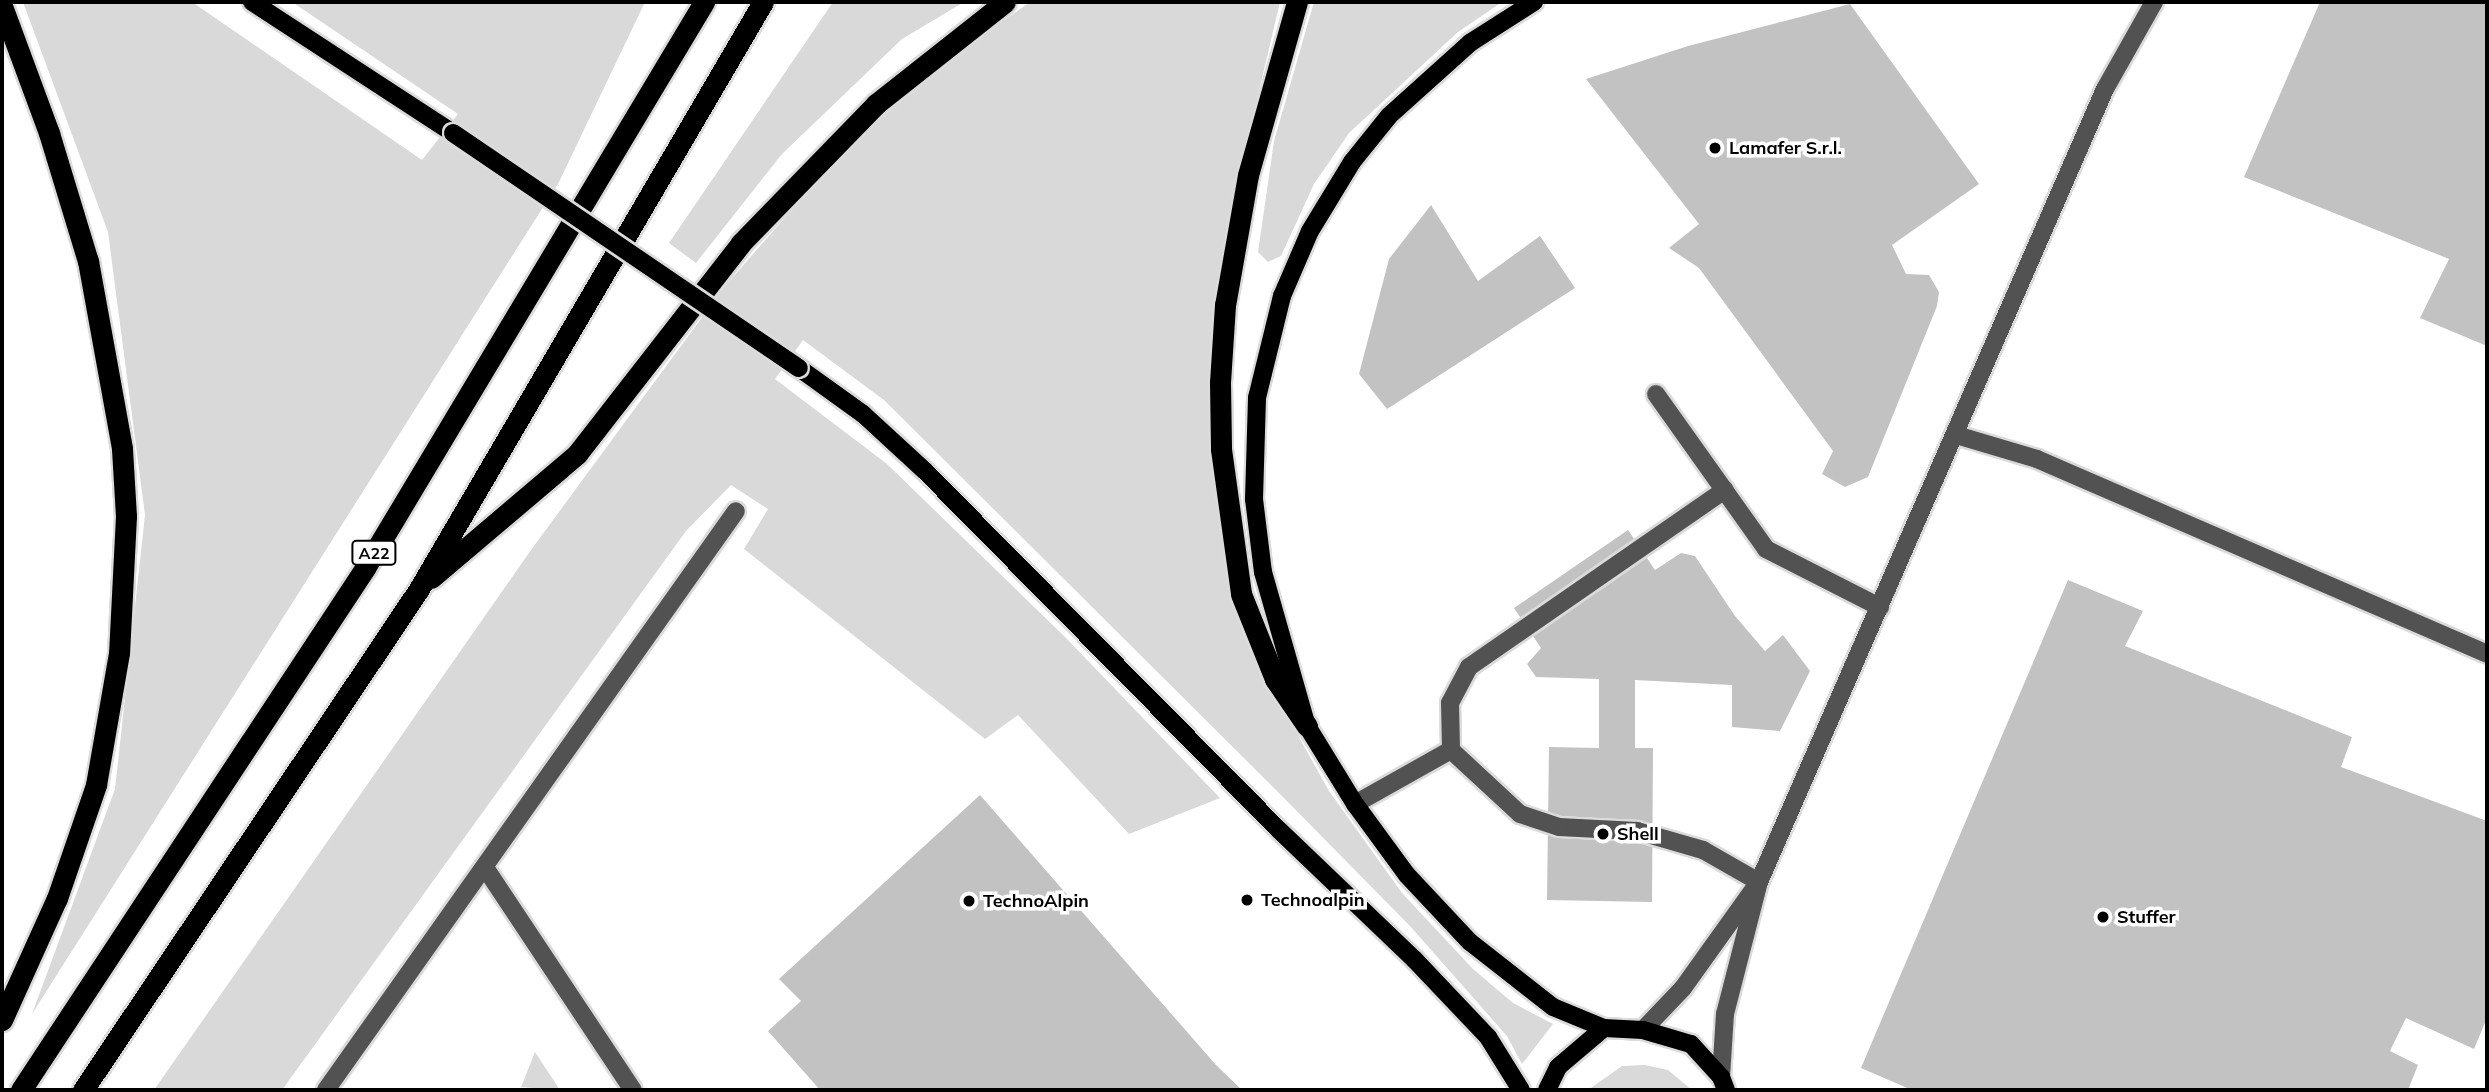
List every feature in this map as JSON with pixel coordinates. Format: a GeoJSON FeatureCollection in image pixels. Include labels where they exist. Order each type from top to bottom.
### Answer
{"type":"FeatureCollection","features":[{"type":"Feature","properties":{"kind":"highway","name":"A22"},"geometry":{"type":"LineString","coordinates":[[21,1090],[365,568],[704,2]]}},
{"type":"Feature","properties":{"kind":"highway"},"geometry":{"type":"LineString","coordinates":[[83,1090],[419,589],[764,2]]}},
{"type":"Feature","properties":{"kind":"highway"},"geometry":{"type":"LineString","coordinates":[[419,589],[578,454],[741,243],[876,104],[1005,2]]}},
{"type":"Feature","properties":{"kind":"highway"},"geometry":{"type":"LineString","coordinates":[[1297,2],[1248,175],[1233,247],[1220,396],[1223,462],[1241,594],[1275,679],[1307,726]]}},
{"type":"Feature","properties":{"kind":"highway"},"geometry":{"type":"LineString","coordinates":[[2,6],[49,134],[88,261],[122,449],[126,516],[119,653],[96,785],[57,898],[2,1020]]}},
{"type":"Feature","properties":{"kind":"main road"},"geometry":{"type":"LineString","coordinates":[[252,2],[453,134],[863,414],[925,471],[1279,830],[1414,959],[1488,1037],[1521,1090]]}},
{"type":"Feature","properties":{"kind":"main road"},"geometry":{"type":"LineString","coordinates":[[1534,2],[1470,43],[1370,139],[1310,231],[1272,331],[1257,398],[1254,499],[1263,572],[1307,726],[1355,804],[1407,875],[1470,942],[1553,1007],[1604,1028],[1643,1030],[1691,1044],[1723,1083]]}},
{"type":"Feature","properties":{"kind":"main road"},"geometry":{"type":"LineString","coordinates":[[1547,1090],[1558,1067],[1604,1028]]}},
{"type":"Feature","properties":{"kind":"street"},"geometry":{"type":"LineString","coordinates":[[1723,1083],[1725,1014],[1759,882],[2105,89],[2154,2]]}},
{"type":"Feature","properties":{"kind":"street"},"geometry":{"type":"LineString","coordinates":[[1656,394],[1766,549],[1880,607]]}},
{"type":"Feature","properties":{"kind":"street"},"geometry":{"type":"LineString","coordinates":[[1956,435],[2037,459],[2487,654]]}},
{"type":"Feature","properties":{"kind":"street"},"geometry":{"type":"LineString","coordinates":[[1725,490],[1469,667],[1450,703],[1451,750],[1520,814],[1559,827],[1637,831],[1703,850],[1759,882]]}},
{"type":"Feature","properties":{"kind":"street"},"geometry":{"type":"LineString","coordinates":[[326,1090],[486,869],[736,511]]}},
{"type":"Feature","properties":{"kind":"street"},"geometry":{"type":"LineString","coordinates":[[1355,804],[1451,750]]}},
{"type":"Feature","properties":{"kind":"street"},"geometry":{"type":"LineString","coordinates":[[486,869],[633,1090]]}},
{"type":"Feature","properties":{"kind":"street"},"geometry":{"type":"LineString","coordinates":[[1643,1030],[1683,988],[1759,882]]}},
{"type":"Feature","properties":{"kind":"shaded area"},"geometry":{"type":"Polygon","coordinates":[[[23,2],[192,2],[422,160],[458,114],[292,2],[645,2],[559,182],[32,1014],[115,789],[145,515],[108,232],[23,2]]]}},
{"type":"Feature","properties":{"kind":"shaded area"},"geometry":{"type":"Polygon","coordinates":[[[833,2],[964,2],[902,39],[782,154],[696,263],[669,243],[833,2]]]}},
{"type":"Feature","properties":{"kind":"shaded area"},"geometry":{"type":"Polygon","coordinates":[[[1030,2],[1280,2],[1239,176],[1223,381],[1242,577],[1300,739],[1329,791],[1402,893],[1473,969],[1513,1003],[1553,1024],[1522,1064],[1507,1036],[1410,926],[1279,793],[884,400],[803,340],[775,379],[887,464],[1065,637],[1220,798],[1129,834],[1018,715],[985,739],[744,549],[768,509],[731,485],[686,531],[282,1090],[154,1090],[531,550],[725,286],[837,158],[938,68],[1030,2]]]}},
{"type":"Feature","properties":{"kind":"shaded area"},"geometry":{"type":"Polygon","coordinates":[[[1314,2],[1502,2],[1458,32],[1349,133],[1314,184],[1281,256],[1268,262],[1258,252],[1274,141],[1314,2]]]}},
{"type":"Feature","properties":{"kind":"shaded area"},"geometry":{"type":"Polygon","coordinates":[[[535,1052],[560,1090],[521,1087],[535,1052]]]}},
{"type":"Feature","properties":{"kind":"shaded area"},"geometry":{"type":"Polygon","coordinates":[[[1645,1065],[1668,1070],[1692,1090],[1588,1090],[1622,1066],[1645,1065]]]}},
{"type":"Feature","properties":{"kind":"building"},"geometry":{"type":"Polygon","coordinates":[[[2320,2],[2487,2],[2487,346],[2420,318],[2449,259],[2244,177],[2320,2]]]}},
{"type":"Feature","properties":{"kind":"building"},"geometry":{"type":"Polygon","coordinates":[[[1850,4],[1979,184],[1892,245],[1906,274],[1929,275],[1939,292],[1937,306],[1868,477],[1845,487],[1822,474],[1833,451],[1699,268],[1669,248],[1699,224],[1586,79],[1688,46],[1850,4]]]}},
{"type":"Feature","properties":{"kind":"building"},"geometry":{"type":"Polygon","coordinates":[[[1431,205],[1478,281],[1540,236],[1575,288],[1387,409],[1359,374],[1389,259],[1431,205]]]}},
{"type":"Feature","properties":{"kind":"building"},"geometry":{"type":"Polygon","coordinates":[[[1628,530],[1655,570],[1681,553],[1695,556],[1735,616],[1765,651],[1783,635],[1810,671],[1780,731],[1732,727],[1732,685],[1635,680],[1635,748],[1653,748],[1652,902],[1547,900],[1549,747],[1599,748],[1599,679],[1536,677],[1527,664],[1541,648],[1514,608],[1628,530]]]}},
{"type":"Feature","properties":{"kind":"building","name":"Stuffer"},"geometry":{"type":"Polygon","coordinates":[[[2068,580],[2143,611],[2125,646],[2352,737],[2341,767],[2487,821],[2487,1018],[2474,1049],[2406,1018],[2390,1051],[2418,1065],[2408,1090],[1912,1090],[1861,1068],[2068,580]]]}},
{"type":"Feature","properties":{"kind":"building","name":"TechnoAlpin"},"geometry":{"type":"Polygon","coordinates":[[[980,795],[1216,1065],[1242,1090],[820,1090],[768,1031],[801,1001],[779,979],[980,795]]]}},
{"type":"Feature","properties":{"kind":"place","name":"Lamafer S.r.l."},"geometry":{"type":"Point","coordinates":[1715,148]}},
{"type":"Feature","properties":{"kind":"place","name":"Shell"},"geometry":{"type":"Point","coordinates":[1603,834]}},
{"type":"Feature","properties":{"kind":"place","name":"Technoalpin"},"geometry":{"type":"Point","coordinates":[1247,900]}},
{"type":"Feature","properties":{"kind":"place","name":"TechnoAlpin"},"geometry":{"type":"Point","coordinates":[969,901]}},
{"type":"Feature","properties":{"kind":"place","name":"Stuffer"},"geometry":{"type":"Point","coordinates":[2103,917]}}]}
